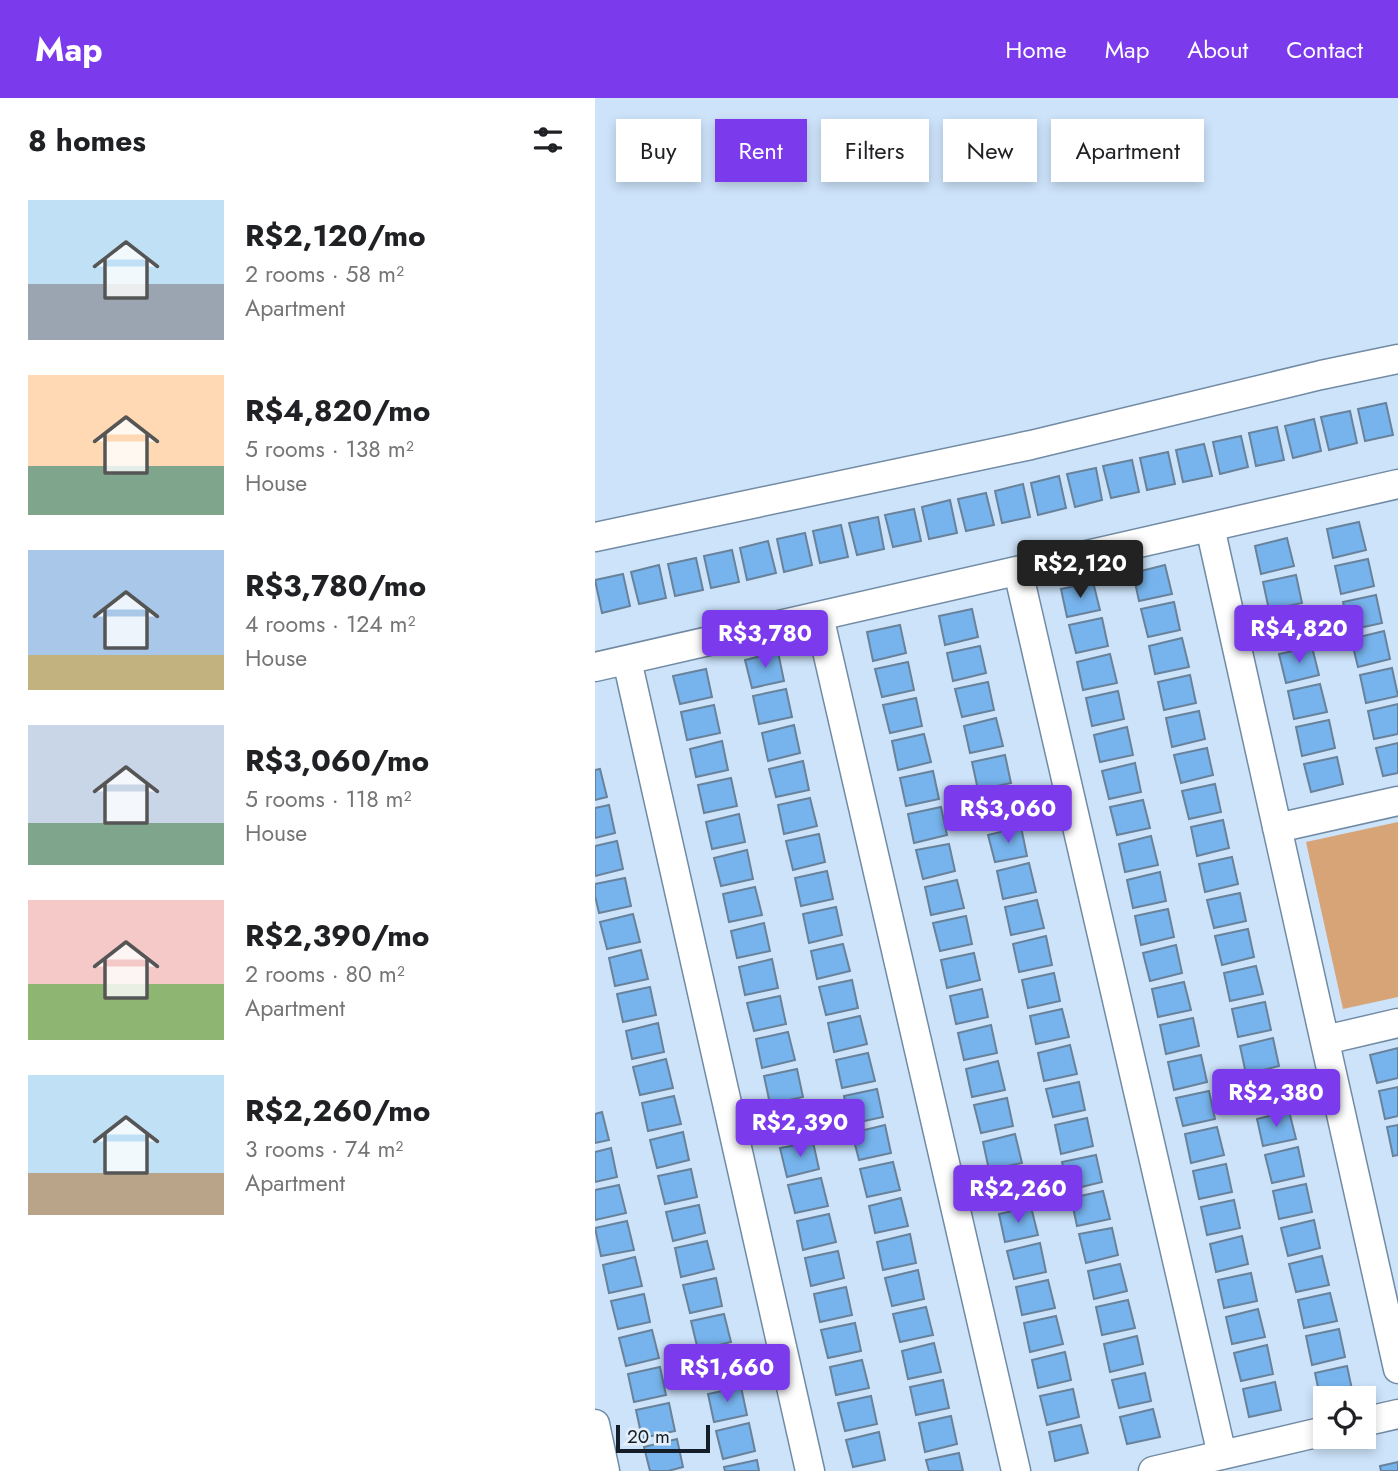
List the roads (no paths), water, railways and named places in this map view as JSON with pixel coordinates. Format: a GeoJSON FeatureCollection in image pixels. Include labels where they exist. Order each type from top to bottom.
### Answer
{"type":"FeatureCollection","features":[{"type":"Feature","properties":{"kind":"street"},"geometry":{"type":"LineString","coordinates":[[595,537],[1031,446],[1321,375],[1398,359]]}},
{"type":"Feature","properties":{"kind":"street"},"geometry":{"type":"LineString","coordinates":[[595,667],[1398,484]]}},
{"type":"Feature","properties":{"kind":"street"},"geometry":{"type":"LineString","coordinates":[[1210,527],[1398,1369]]}},
{"type":"Feature","properties":{"kind":"street"},"geometry":{"type":"LineString","coordinates":[[1018,571],[1222,1455]]}},
{"type":"Feature","properties":{"kind":"street"},"geometry":{"type":"LineString","coordinates":[[819,616],[1016,1471]]}},
{"type":"Feature","properties":{"kind":"street"},"geometry":{"type":"LineString","coordinates":[[627,660],[810,1471]]}},
{"type":"Feature","properties":{"kind":"street"},"geometry":{"type":"LineString","coordinates":[[1277,828],[1398,801]]}},
{"type":"Feature","properties":{"kind":"street"},"geometry":{"type":"LineString","coordinates":[[1325,1040],[1398,1023]]}},
{"type":"Feature","properties":{"kind":"street"},"geometry":{"type":"LineString","coordinates":[[1376,1419],[1398,1414]]}},
{"type":"Feature","properties":{"kind":"street"},"geometry":{"type":"LineString","coordinates":[[595,1424],[605,1471]]}},
{"type":"Feature","properties":{"kind":"street"},"geometry":{"type":"LineString","coordinates":[[1153,1471],[1313,1434]]}}]}
